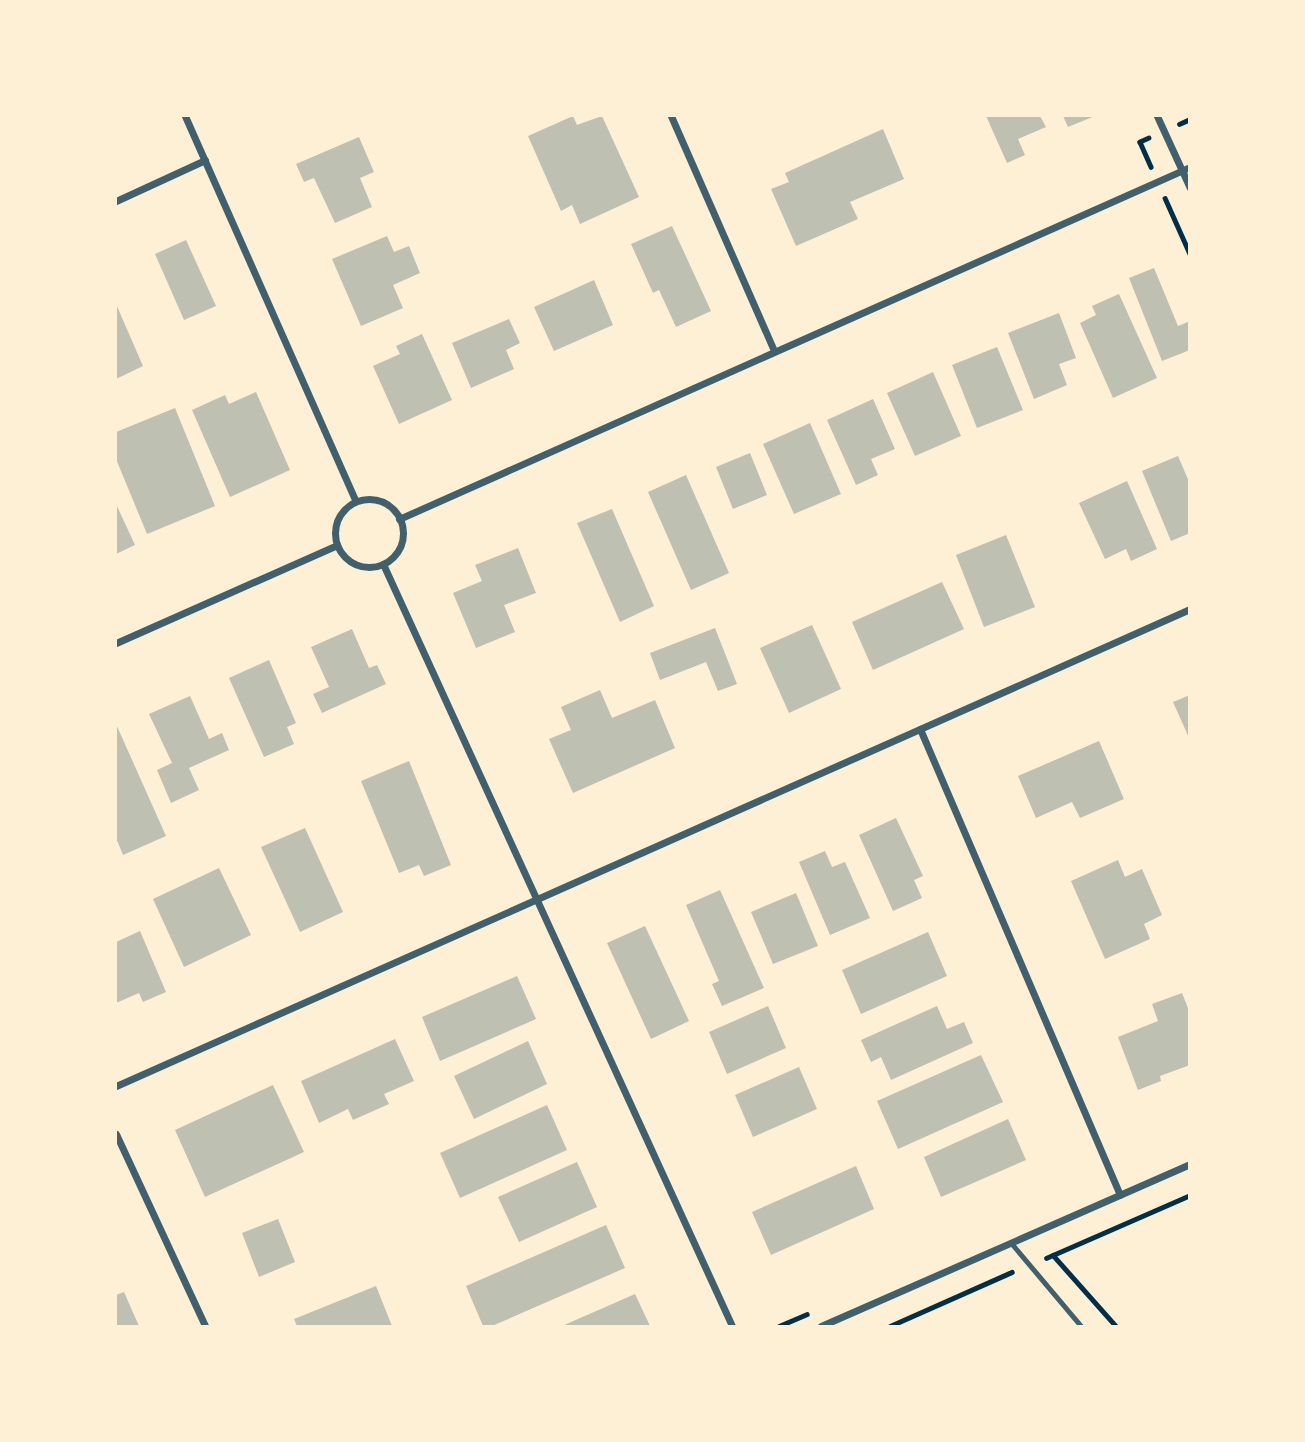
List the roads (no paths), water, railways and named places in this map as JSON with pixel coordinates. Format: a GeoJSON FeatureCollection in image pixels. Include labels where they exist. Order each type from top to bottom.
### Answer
{"type":"FeatureCollection","features":[{"type":"Feature","properties":{"kind":"street"},"geometry":{"type":"LineString","coordinates":[[185,116],[356,501]]}},
{"type":"Feature","properties":{"kind":"street"},"geometry":{"type":"LineString","coordinates":[[671,116],[774,351]]}},
{"type":"Feature","properties":{"kind":"street"},"geometry":{"type":"LineString","coordinates":[[1157,116],[1186,169],[1189,188]]}},
{"type":"Feature","properties":{"kind":"street"},"geometry":{"type":"LineString","coordinates":[[116,201],[205,160]]}},
{"type":"Feature","properties":{"kind":"street"},"geometry":{"type":"LineString","coordinates":[[399,519],[1186,169]]}},
{"type":"Feature","properties":{"kind":"street"},"geometry":{"type":"LineString","coordinates":[[377,500],[387,504],[399,519],[403,531],[402,543],[396,553],[383,564],[365,567],[354,563],[345,557],[337,545],[336,525],[340,515],[356,501],[377,500]]}},
{"type":"Feature","properties":{"kind":"street"},"geometry":{"type":"LineString","coordinates":[[116,643],[337,545]]}},
{"type":"Feature","properties":{"kind":"street"},"geometry":{"type":"LineString","coordinates":[[383,564],[732,1326]]}},
{"type":"Feature","properties":{"kind":"street"},"geometry":{"type":"LineString","coordinates":[[116,1086],[1189,609]]}},
{"type":"Feature","properties":{"kind":"street"},"geometry":{"type":"LineString","coordinates":[[920,729],[1121,1195]]}},
{"type":"Feature","properties":{"kind":"street"},"geometry":{"type":"LineString","coordinates":[[116,1134],[205,1326]]}},
{"type":"Feature","properties":{"kind":"street"},"geometry":{"type":"LineString","coordinates":[[821,1326],[1189,1164]]}},
{"type":"Feature","properties":{"kind":"lane"},"geometry":{"type":"LineString","coordinates":[[1011,1243],[1081,1326]]}}]}
